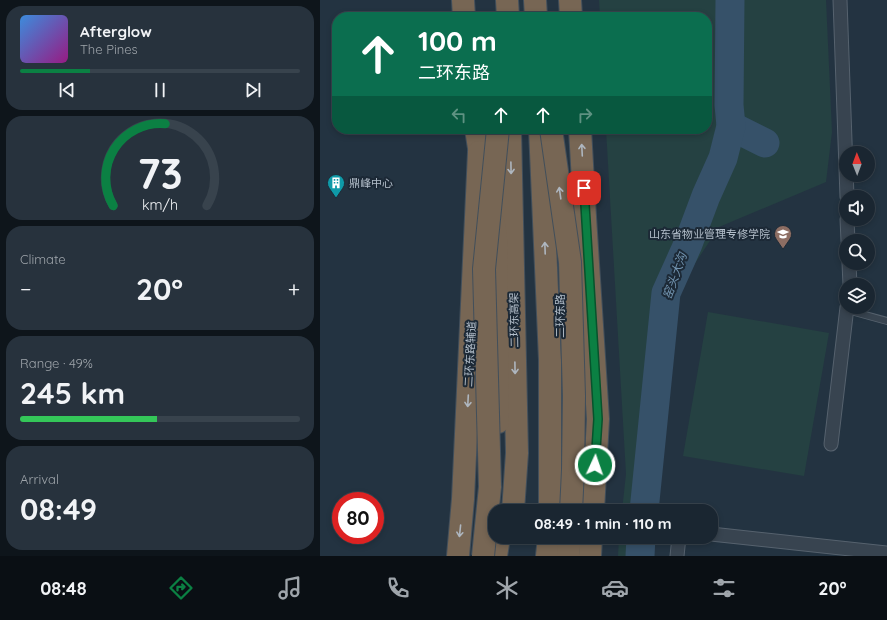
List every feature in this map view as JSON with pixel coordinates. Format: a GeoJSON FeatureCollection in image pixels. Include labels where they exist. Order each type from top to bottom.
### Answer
{"type":"FeatureCollection","features":[{"type":"Feature","properties":{"kind":"highway"},"geometry":{"type":"LineString","coordinates":[[463,0],[464,12]]}},
{"type":"Feature","properties":{"kind":"highway"},"geometry":{"type":"LineString","coordinates":[[507,0],[508,12]]}},
{"type":"Feature","properties":{"kind":"highway"},"geometry":{"type":"LineString","coordinates":[[535,0],[536,12]]}},
{"type":"Feature","properties":{"kind":"highway"},"geometry":{"type":"LineString","coordinates":[[570,0],[571,12]]}},
{"type":"Feature","properties":{"kind":"highway"},"geometry":{"type":"LineString","coordinates":[[477,134],[496,237],[499,504]]}},
{"type":"Feature","properties":{"kind":"highway"},"geometry":{"type":"LineString","coordinates":[[483,556],[490,487],[484,269],[498,134]]}},
{"type":"Feature","properties":{"kind":"highway","name":"二环东高架"},"geometry":{"type":"LineString","coordinates":[[510,134],[517,453],[513,504]]}},
{"type":"Feature","properties":{"kind":"highway"},"geometry":{"type":"LineString","coordinates":[[540,134],[550,360],[550,504]]}},
{"type":"Feature","properties":{"kind":"highway"},"geometry":{"type":"LineString","coordinates":[[552,134],[570,262],[574,396],[574,470],[572,504]]}},
{"type":"Feature","properties":{"kind":"highway"},"geometry":{"type":"LineString","coordinates":[[580,134],[598,419],[592,504]]}},
{"type":"Feature","properties":{"kind":"highway","name":"二环东路辅道"},"geometry":{"type":"LineString","coordinates":[[458,556],[463,499],[479,152]]}},
{"type":"Feature","properties":{"kind":"highway","name":"二环东路"},"geometry":{"type":"LineString","coordinates":[[560,504],[559,258],[585,217]]}},
{"type":"Feature","properties":{"kind":"highway"},"geometry":{"type":"LineString","coordinates":[[496,556],[498,544]]}},
{"type":"Feature","properties":{"kind":"highway"},"geometry":{"type":"LineString","coordinates":[[509,556],[510,544]]}},
{"type":"Feature","properties":{"kind":"highway"},"geometry":{"type":"LineString","coordinates":[[547,556],[548,544]]}},
{"type":"Feature","properties":{"kind":"highway"},"geometry":{"type":"LineString","coordinates":[[558,556],[559,544]]}},
{"type":"Feature","properties":{"kind":"highway"},"geometry":{"type":"LineString","coordinates":[[568,556],[569,544]]}},
{"type":"Feature","properties":{"kind":"highway"},"geometry":{"type":"LineString","coordinates":[[590,556],[591,544]]}},
{"type":"Feature","properties":{"kind":"street"},"geometry":{"type":"LineString","coordinates":[[840,0],[847,190]]}},
{"type":"Feature","properties":{"kind":"street"},"geometry":{"type":"LineString","coordinates":[[830,444],[846,314]]}},
{"type":"Feature","properties":{"kind":"street"},"geometry":{"type":"LineString","coordinates":[[718,535],[887,553]]}},
{"type":"Feature","properties":{"kind":"street"},"geometry":{"type":"LineString","coordinates":[[677,556],[678,544]]}},
{"type":"Feature","properties":{"kind":"lane"},"geometry":{"type":"LineString","coordinates":[[864,314],[887,321]]}},
{"type":"Feature","properties":{"kind":"green space"},"geometry":{"type":"Polygon","coordinates":[[[599,0],[826,0],[832,132],[826,182],[719,227],[675,294],[658,292],[649,504],[623,504],[626,474],[606,134],[712,134],[712,12],[600,12],[599,0]]]}},
{"type":"Feature","properties":{"kind":"green space"},"geometry":{"type":"Polygon","coordinates":[[[708,312],[829,333],[804,476],[683,456],[708,312]]]}},
{"type":"Feature","properties":{"kind":"green space"},"geometry":{"type":"Polygon","coordinates":[[[619,544],[648,544],[647,556],[618,556],[619,544]]]}},
{"type":"Feature","properties":{"kind":"waterway","name":"窑头大沟"},"geometry":{"type":"LineString","coordinates":[[645,504],[666,293],[688,244],[706,196],[723,158],[731,126],[729,105],[730,0]]}},
{"type":"Feature","properties":{"kind":"waterway"},"geometry":{"type":"LineString","coordinates":[[731,126],[765,143]]}},
{"type":"Feature","properties":{"kind":"waterway","name":"窑头大沟"},"geometry":{"type":"LineString","coordinates":[[640,556],[641,544]]}},
{"type":"Feature","properties":{"kind":"place","name":"鼎峰中心"},"geometry":{"type":"Point","coordinates":[336,198]}},
{"type":"Feature","properties":{"kind":"place","name":"山东省物业管理专修学院"},"geometry":{"type":"Point","coordinates":[783,249]}},
{"type":"Feature","properties":{"kind":"route"},"geometry":{"type":"LineString","coordinates":[[584,188],[598,419],[595,465]]}}]}
